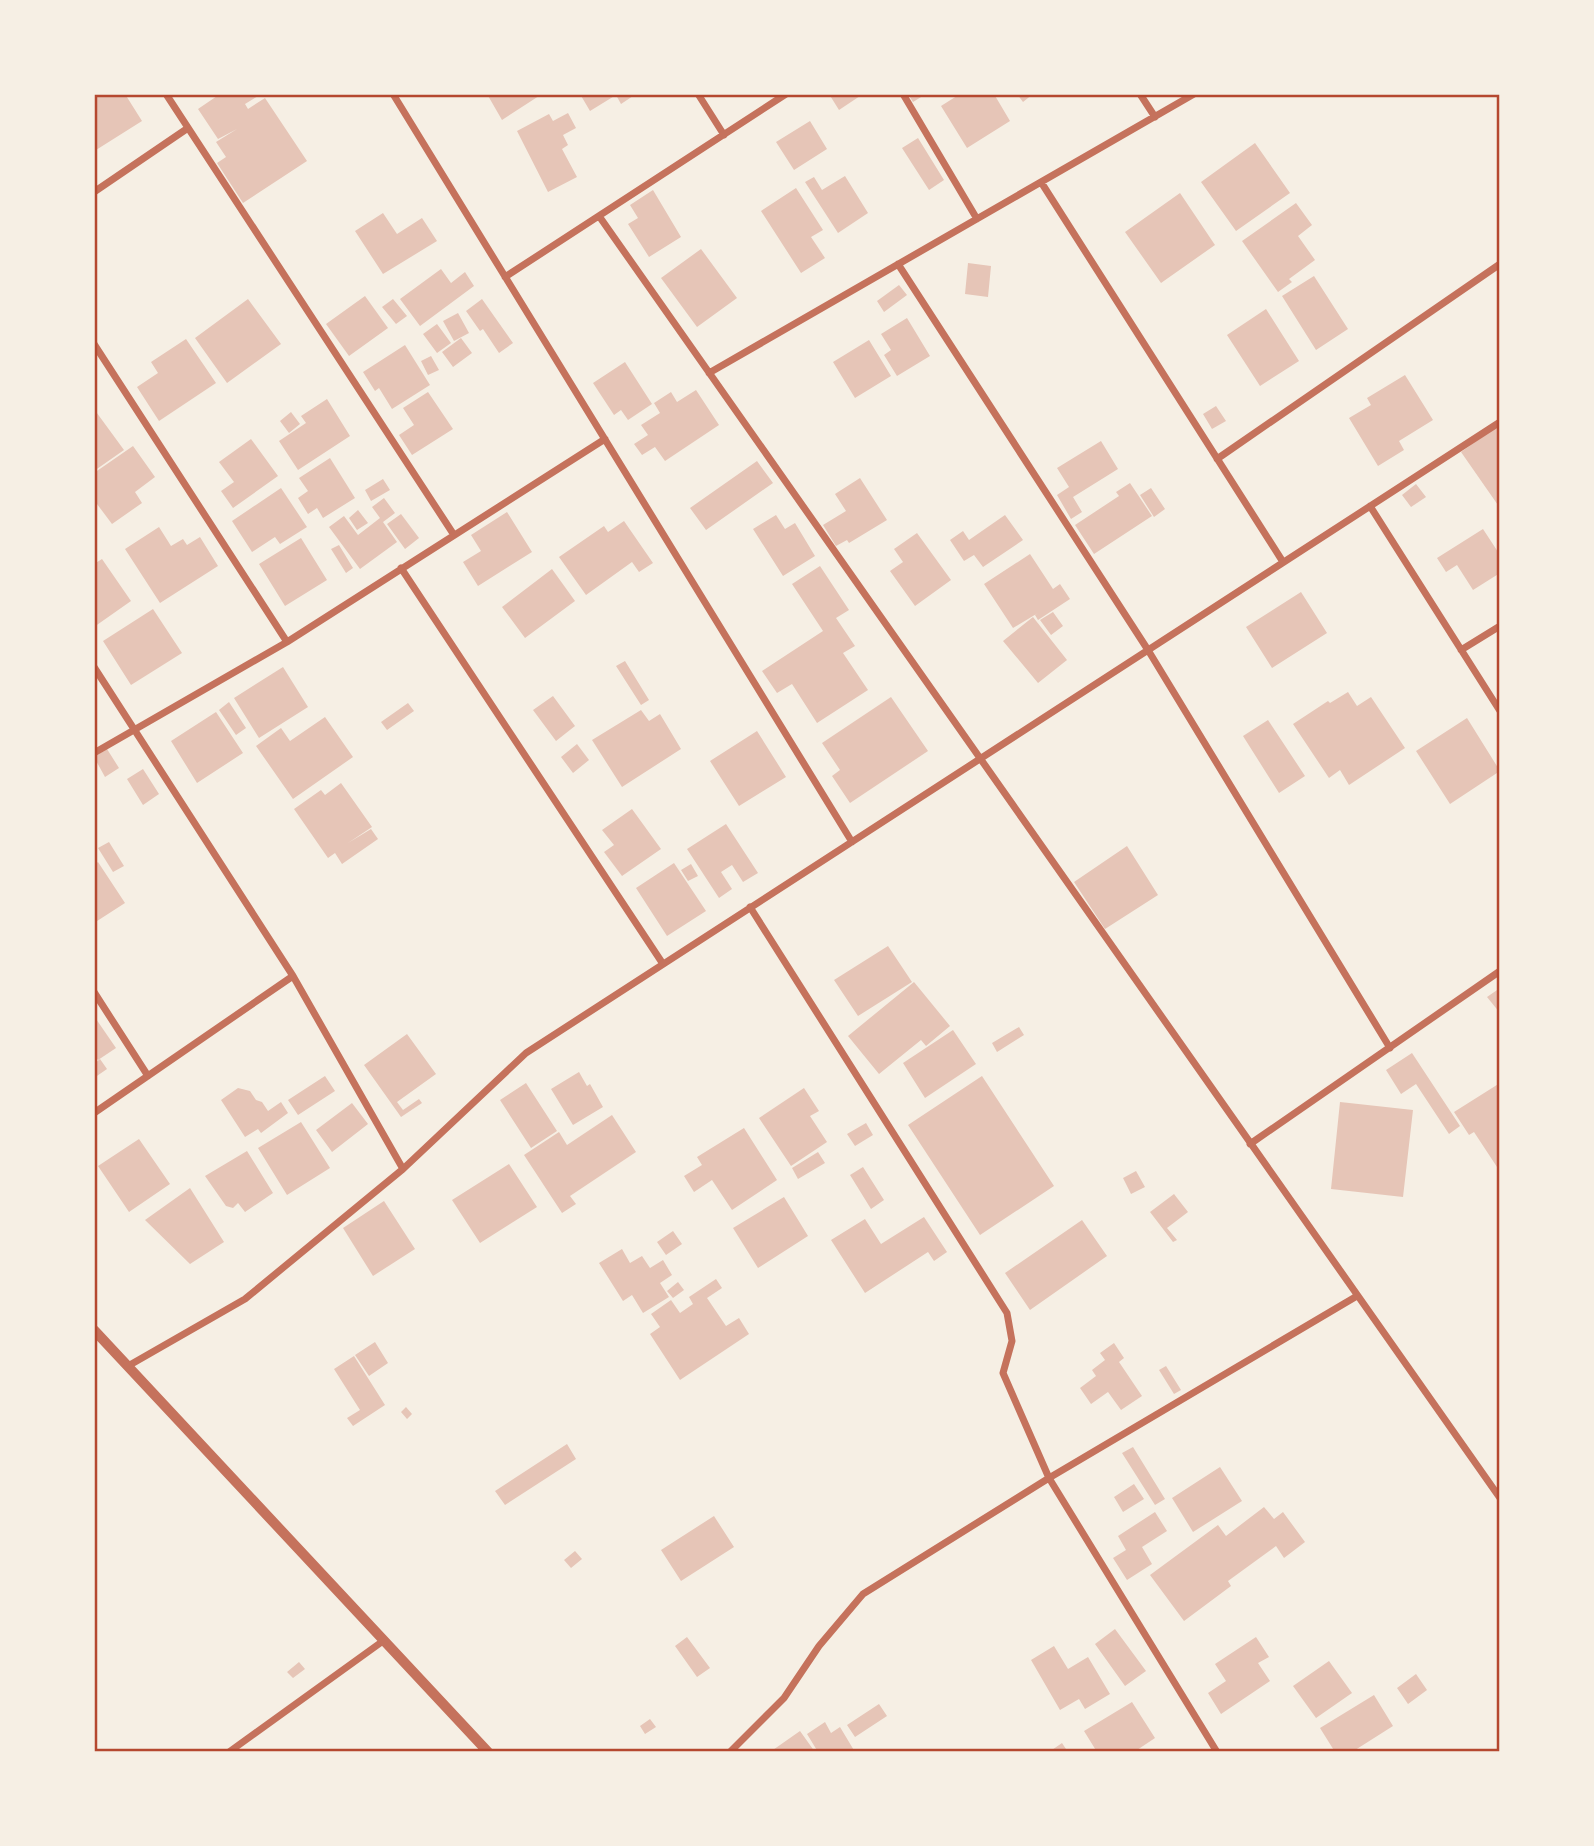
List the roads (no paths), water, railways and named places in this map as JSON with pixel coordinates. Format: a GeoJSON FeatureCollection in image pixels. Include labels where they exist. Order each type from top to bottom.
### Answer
{"type":"FeatureCollection","features":[{"type":"Feature","properties":{"kind":"street"},"geometry":{"type":"LineString","coordinates":[[166,94],[454,535]]}},
{"type":"Feature","properties":{"kind":"street"},"geometry":{"type":"LineString","coordinates":[[393,94],[852,842]]}},
{"type":"Feature","properties":{"kind":"street"},"geometry":{"type":"LineString","coordinates":[[698,94],[724,135]]}},
{"type":"Feature","properties":{"kind":"street"},"geometry":{"type":"LineString","coordinates":[[505,277],[786,94]]}},
{"type":"Feature","properties":{"kind":"street"},"geometry":{"type":"LineString","coordinates":[[903,94],[977,219]]}},
{"type":"Feature","properties":{"kind":"street"},"geometry":{"type":"LineString","coordinates":[[1140,94],[1155,117]]}},
{"type":"Feature","properties":{"kind":"street"},"geometry":{"type":"LineString","coordinates":[[709,373],[1194,94]]}},
{"type":"Feature","properties":{"kind":"street"},"geometry":{"type":"LineString","coordinates":[[94,192],[188,128]]}},
{"type":"Feature","properties":{"kind":"street"},"geometry":{"type":"LineString","coordinates":[[1041,182],[1283,562]]}},
{"type":"Feature","properties":{"kind":"street"},"geometry":{"type":"LineString","coordinates":[[599,216],[1500,1498]]}},
{"type":"Feature","properties":{"kind":"street"},"geometry":{"type":"LineString","coordinates":[[898,264],[1148,650],[1390,1048]]}},
{"type":"Feature","properties":{"kind":"street"},"geometry":{"type":"LineString","coordinates":[[1217,459],[1500,264]]}},
{"type":"Feature","properties":{"kind":"street"},"geometry":{"type":"LineString","coordinates":[[94,344],[287,642]]}},
{"type":"Feature","properties":{"kind":"street"},"geometry":{"type":"LineString","coordinates":[[128,1366],[245,1299],[403,1168],[526,1053],[1500,422]]}},
{"type":"Feature","properties":{"kind":"street"},"geometry":{"type":"LineString","coordinates":[[94,752],[287,642],[605,439]]}},
{"type":"Feature","properties":{"kind":"street"},"geometry":{"type":"LineString","coordinates":[[1370,506],[1500,711]]}},
{"type":"Feature","properties":{"kind":"street"},"geometry":{"type":"LineString","coordinates":[[401,568],[663,964]]}},
{"type":"Feature","properties":{"kind":"street"},"geometry":{"type":"LineString","coordinates":[[1461,650],[1500,626]]}},
{"type":"Feature","properties":{"kind":"street"},"geometry":{"type":"LineString","coordinates":[[94,667],[293,976],[403,1168]]}},
{"type":"Feature","properties":{"kind":"street"},"geometry":{"type":"LineString","coordinates":[[750,907],[1007,1313],[1012,1341],[1003,1373],[1049,1478],[1217,1752]]}},
{"type":"Feature","properties":{"kind":"street"},"geometry":{"type":"LineString","coordinates":[[1250,1143],[1500,971]]}},
{"type":"Feature","properties":{"kind":"street"},"geometry":{"type":"LineString","coordinates":[[94,1113],[293,976]]}},
{"type":"Feature","properties":{"kind":"street"},"geometry":{"type":"LineString","coordinates":[[94,992],[148,1076]]}},
{"type":"Feature","properties":{"kind":"street"},"geometry":{"type":"LineString","coordinates":[[730,1752],[784,1698],[819,1646],[863,1594],[1049,1478],[1357,1296]]}},
{"type":"Feature","properties":{"kind":"street"},"geometry":{"type":"LineString","coordinates":[[94,1330],[488,1752]]}},
{"type":"Feature","properties":{"kind":"street"},"geometry":{"type":"LineString","coordinates":[[229,1752],[383,1641]]}}]}
